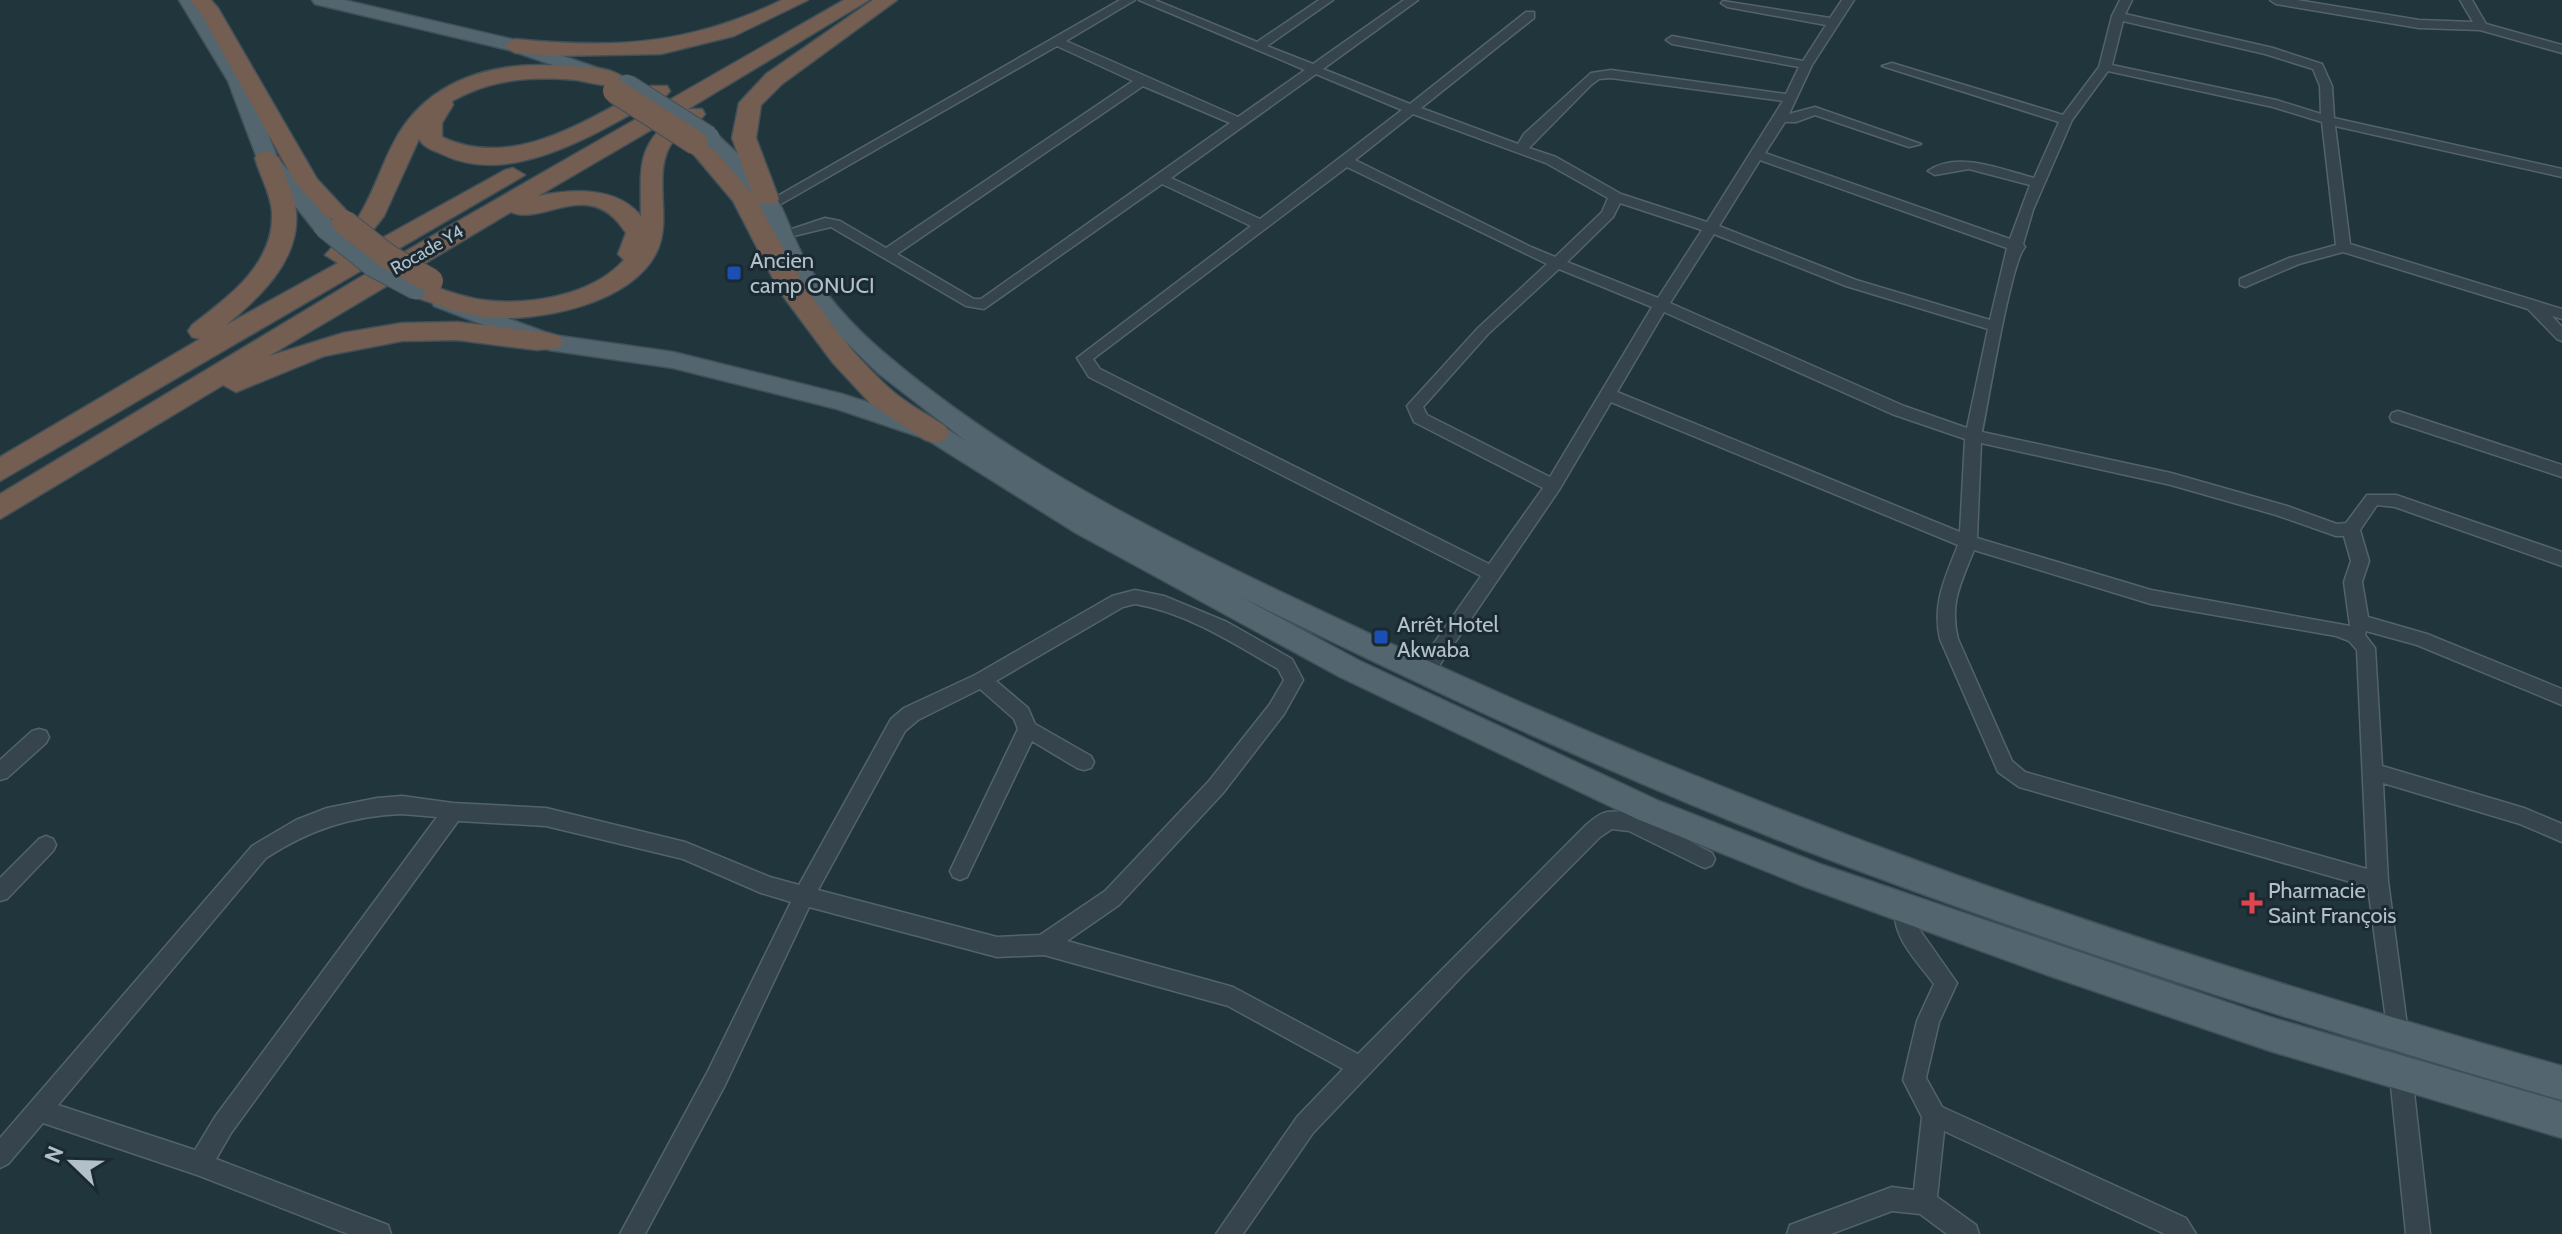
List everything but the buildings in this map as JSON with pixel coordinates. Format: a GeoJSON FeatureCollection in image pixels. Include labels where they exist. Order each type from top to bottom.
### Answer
{"type":"FeatureCollection","features":[{"type":"Feature","properties":{"kind":"highway"},"geometry":{"type":"LineString","coordinates":[[200,0],[334,225],[387,256],[424,285],[483,308],[543,308],[583,297],[619,278],[642,256],[652,233],[651,170],[662,139],[852,4]]}},
{"type":"Feature","properties":{"kind":"highway"},"geometry":{"type":"LineString","coordinates":[[515,46],[583,53],[648,51],[715,38],[798,0]]}},
{"type":"Feature","properties":{"kind":"highway","name":"Rocade Y4"},"geometry":{"type":"LineString","coordinates":[[0,471],[204,349],[818,0]]}},
{"type":"Feature","properties":{"kind":"highway"},"geometry":{"type":"LineString","coordinates":[[768,202],[744,138],[750,103],[774,79],[887,0]]}},
{"type":"Feature","properties":{"kind":"highway","name":"Rocade Y4"},"geometry":{"type":"LineString","coordinates":[[0,508],[368,284],[852,4]]}},
{"type":"Feature","properties":{"kind":"highway"},"geometry":{"type":"LineString","coordinates":[[204,349],[297,289],[351,245],[384,198],[417,122],[449,94],[478,79],[514,71],[555,69],[618,85],[702,140],[744,199],[793,292],[843,357],[881,397],[935,433]]}},
{"type":"Feature","properties":{"kind":"highway"},"geometry":{"type":"LineString","coordinates":[[618,85],[550,74],[514,76],[482,84],[438,107],[430,123],[431,140],[445,149],[467,155],[522,152],[553,144],[659,91]]}},
{"type":"Feature","properties":{"kind":"highway"},"geometry":{"type":"LineString","coordinates":[[0,453],[178,348],[234,307],[264,274],[282,235],[284,211],[267,158]]}},
{"type":"Feature","properties":{"kind":"highway"},"geometry":{"type":"LineString","coordinates":[[368,284],[500,215],[552,198],[588,198],[616,204],[632,218],[639,233],[631,255],[611,274],[580,291],[543,300],[490,299],[424,285]]}},
{"type":"Feature","properties":{"kind":"highway"},"geometry":{"type":"LineString","coordinates":[[0,524],[236,382],[322,347],[384,335],[454,331],[549,342]]}},
{"type":"Feature","properties":{"kind":"main road"},"geometry":{"type":"LineString","coordinates":[[188,0],[238,81],[267,158],[334,225]]}},
{"type":"Feature","properties":{"kind":"main road"},"geometry":{"type":"LineString","coordinates":[[321,0],[515,46],[618,85]]}},
{"type":"Feature","properties":{"kind":"main road"},"geometry":{"type":"LineString","coordinates":[[702,140],[768,202],[781,235],[809,287],[895,375],[961,425],[1159,545],[1282,608],[1652,777],[1789,832],[2073,935],[2397,1037],[2562,1083]]}},
{"type":"Feature","properties":{"kind":"main road"},"geometry":{"type":"LineString","coordinates":[[424,285],[457,308],[549,342],[673,360],[842,402],[935,433],[1085,526],[1363,676],[1648,810],[1905,909],[2255,1029],[2562,1120]]}},
{"type":"Feature","properties":{"kind":"street"},"geometry":{"type":"LineString","coordinates":[[768,202],[1059,42],[1129,0]]}},
{"type":"Feature","properties":{"kind":"street"},"geometry":{"type":"LineString","coordinates":[[1145,0],[1411,109],[1559,164],[1616,197],[1708,227],[1851,283],[1993,326]]}},
{"type":"Feature","properties":{"kind":"street"},"geometry":{"type":"LineString","coordinates":[[1260,45],[1327,0]]}},
{"type":"Feature","properties":{"kind":"street"},"geometry":{"type":"LineString","coordinates":[[781,235],[825,222],[835,224],[971,303],[984,304],[1319,69],[1412,0]]}},
{"type":"Feature","properties":{"kind":"street"},"geometry":{"type":"LineString","coordinates":[[1423,674],[1553,486],[1708,227],[1781,118],[1806,65],[1848,0]]}},
{"type":"Feature","properties":{"kind":"street"},"geometry":{"type":"LineString","coordinates":[[2126,0],[2118,16],[2105,67],[2066,120],[2026,210],[2018,247],[1993,326],[1973,436],[1968,542],[1947,596],[1944,618],[1965,677],[2005,766],[2019,779],[2378,881]]}},
{"type":"Feature","properties":{"kind":"street"},"geometry":{"type":"LineString","coordinates":[[2276,0],[2419,24],[2481,26],[2562,49]]}},
{"type":"Feature","properties":{"kind":"street"},"geometry":{"type":"LineString","coordinates":[[2466,0],[2481,26]]}},
{"type":"Feature","properties":{"kind":"street"},"geometry":{"type":"LineString","coordinates":[[1727,3],[1832,22]]}},
{"type":"Feature","properties":{"kind":"street"},"geometry":{"type":"LineString","coordinates":[[1493,574],[1094,373],[1086,365],[1085,358],[1346,161],[1530,15]]}},
{"type":"Feature","properties":{"kind":"street"},"geometry":{"type":"LineString","coordinates":[[2118,16],[2166,30],[2269,51],[2318,67],[2326,86],[2343,247]]}},
{"type":"Feature","properties":{"kind":"street"},"geometry":{"type":"LineString","coordinates":[[1672,40],[1806,65]]}},
{"type":"Feature","properties":{"kind":"street"},"geometry":{"type":"LineString","coordinates":[[1059,42],[1241,123]]}},
{"type":"Feature","properties":{"kind":"street"},"geometry":{"type":"LineString","coordinates":[[1888,66],[2066,120]]}},
{"type":"Feature","properties":{"kind":"street"},"geometry":{"type":"LineString","coordinates":[[2105,67],[2276,104],[2328,120],[2562,173]]}},
{"type":"Feature","properties":{"kind":"street"},"geometry":{"type":"LineString","coordinates":[[1521,150],[1529,137],[1595,76],[1611,74],[1791,98]]}},
{"type":"Feature","properties":{"kind":"street"},"geometry":{"type":"LineString","coordinates":[[885,255],[1142,81]]}},
{"type":"Feature","properties":{"kind":"street"},"geometry":{"type":"LineString","coordinates":[[1781,118],[1796,118],[1815,111],[1914,144]]}},
{"type":"Feature","properties":{"kind":"street"},"geometry":{"type":"LineString","coordinates":[[1758,155],[2018,247]]}},
{"type":"Feature","properties":{"kind":"street"},"geometry":{"type":"LineString","coordinates":[[1346,161],[1556,263],[1661,305],[1898,410],[1973,436],[2171,479],[2281,510],[2336,530],[2351,529],[2373,499],[2396,501],[2562,559]]}},
{"type":"Feature","properties":{"kind":"street"},"geometry":{"type":"LineString","coordinates":[[1935,171],[1969,165],[2039,183]]}},
{"type":"Feature","properties":{"kind":"street"},"geometry":{"type":"LineString","coordinates":[[1161,178],[1261,225]]}},
{"type":"Feature","properties":{"kind":"street"},"geometry":{"type":"LineString","coordinates":[[1553,486],[1420,418],[1415,406],[1483,331],[1608,214],[1616,197]]}},
{"type":"Feature","properties":{"kind":"street"},"geometry":{"type":"LineString","coordinates":[[2245,282],[2294,261],[2343,247],[2562,314]]}},
{"type":"Feature","properties":{"kind":"street"},"geometry":{"type":"LineString","coordinates":[[2534,306],[2562,336]]}},
{"type":"Feature","properties":{"kind":"street"},"geometry":{"type":"LineString","coordinates":[[1606,394],[1968,542],[2151,597],[2338,629],[2421,639],[2562,697]]}},
{"type":"Feature","properties":{"kind":"street"},"geometry":{"type":"LineString","coordinates":[[2398,417],[2562,471]]}},
{"type":"Feature","properties":{"kind":"street"},"geometry":{"type":"LineString","coordinates":[[2351,529],[2360,561],[2353,582],[2357,629],[2366,648],[2378,881],[2418,1234]]}},
{"type":"Feature","properties":{"kind":"street"},"geometry":{"type":"LineString","coordinates":[[632,1234],[716,1079],[804,896],[898,725],[911,714],[982,680],[1118,601],[1135,597],[1158,601],[1234,634],[1285,664],[1294,680],[1277,709],[1216,787],[1112,898],[1044,945]]}},
{"type":"Feature","properties":{"kind":"street"},"geometry":{"type":"LineString","coordinates":[[982,680],[1021,714],[1028,729],[1084,762]]}},
{"type":"Feature","properties":{"kind":"street"},"geometry":{"type":"LineString","coordinates":[[960,871],[1028,729]]}},
{"type":"Feature","properties":{"kind":"street"},"geometry":{"type":"LineString","coordinates":[[0,772],[39,737]]}},
{"type":"Feature","properties":{"kind":"street"},"geometry":{"type":"LineString","coordinates":[[2372,771],[2524,817],[2562,833]]}},
{"type":"Feature","properties":{"kind":"street"},"geometry":{"type":"LineString","coordinates":[[0,1156],[259,852],[292,828],[366,806],[426,805],[453,812],[562,821],[685,851],[768,886],[997,947],[1044,945],[1233,997],[1362,1068]]}},
{"type":"Feature","properties":{"kind":"street"},"geometry":{"type":"LineString","coordinates":[[200,1164],[223,1125],[453,812]]}},
{"type":"Feature","properties":{"kind":"street"},"geometry":{"type":"LineString","coordinates":[[1228,1234],[1305,1125],[1457,966],[1593,831],[1609,820],[1632,823],[1705,859]]}},
{"type":"Feature","properties":{"kind":"street"},"geometry":{"type":"LineString","coordinates":[[0,892],[46,845]]}},
{"type":"Feature","properties":{"kind":"street"},"geometry":{"type":"LineString","coordinates":[[1905,909],[1907,929],[1946,983],[1928,1021],[1914,1080],[1934,1115],[2177,1227],[2184,1234]]}},
{"type":"Feature","properties":{"kind":"street"},"geometry":{"type":"LineString","coordinates":[[40,1111],[200,1164],[379,1234]]}},
{"type":"Feature","properties":{"kind":"street"},"geometry":{"type":"LineString","coordinates":[[1924,1203],[1934,1115]]}},
{"type":"Feature","properties":{"kind":"street"},"geometry":{"type":"LineString","coordinates":[[1799,1234],[1892,1199],[1924,1203],[1967,1234]]}},
{"type":"Feature","properties":{"kind":"place","name":"Ancien camp ONUCI"},"geometry":{"type":"Point","coordinates":[734,273]}},
{"type":"Feature","properties":{"kind":"place","name":"Arrêt Hotel Akwaba"},"geometry":{"type":"Point","coordinates":[1381,637]}},
{"type":"Feature","properties":{"kind":"place","name":"Pharmacie Saint François"},"geometry":{"type":"Point","coordinates":[2252,903]}}]}
